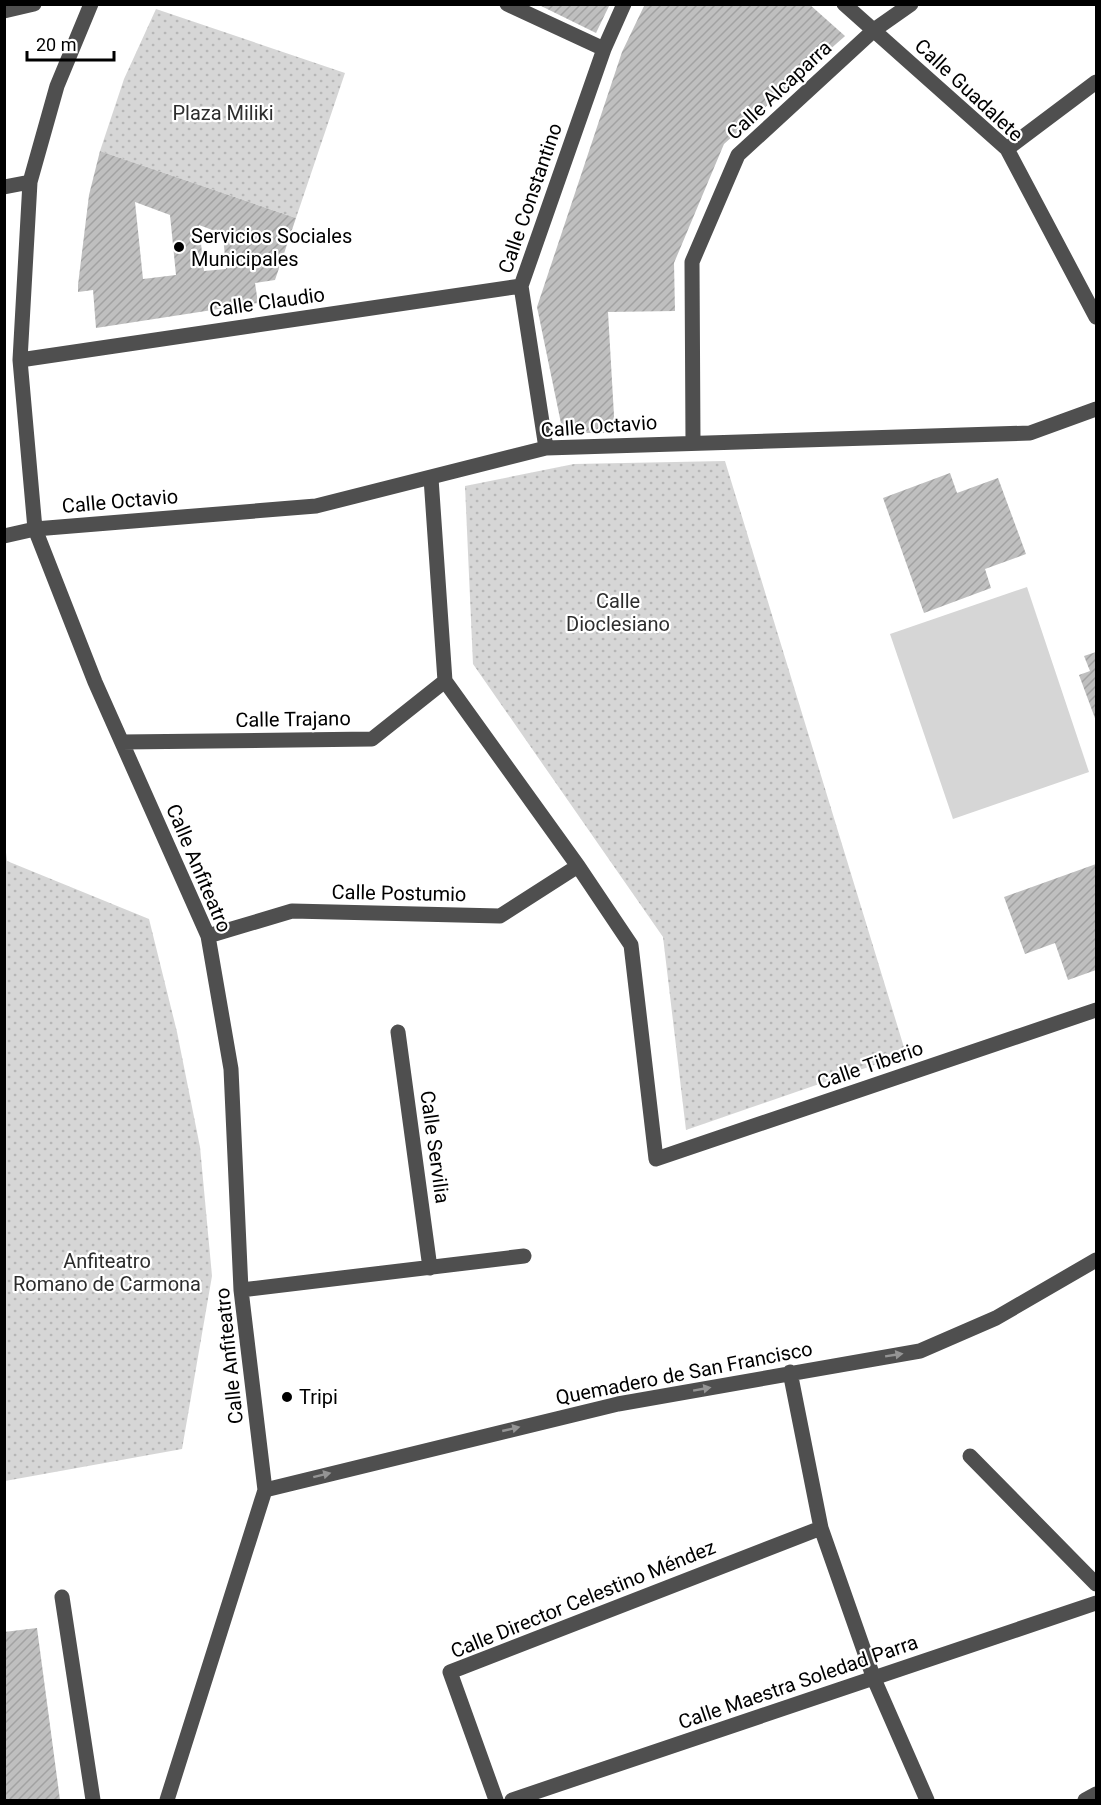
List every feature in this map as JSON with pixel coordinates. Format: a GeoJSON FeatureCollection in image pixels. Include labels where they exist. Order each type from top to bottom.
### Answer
{"type":"FeatureCollection","features":[{"type":"Feature","properties":{"kind":"street"},"geometry":{"type":"LineString","coordinates":[[4,10],[34,4]]}},
{"type":"Feature","properties":{"kind":"street","name":"Calle Anfiteatro"},"geometry":{"type":"LineString","coordinates":[[91,4],[57,86],[30,182],[20,360],[35,529],[95,682],[208,936],[231,1069],[241,1290],[265,1490],[167,1800]]}},
{"type":"Feature","properties":{"kind":"street"},"geometry":{"type":"LineString","coordinates":[[507,4],[604,49]]}},
{"type":"Feature","properties":{"kind":"street","name":"Calle Constantino"},"geometry":{"type":"LineString","coordinates":[[546,448],[521,286],[604,49],[624,4]]}},
{"type":"Feature","properties":{"kind":"street","name":"Calle Guadalete"},"geometry":{"type":"LineString","coordinates":[[844,4],[1007,149],[1096,317]]}},
{"type":"Feature","properties":{"kind":"street","name":"Calle Alcaparra"},"geometry":{"type":"LineString","coordinates":[[693,442],[692,262],[738,155],[874,30],[911,4]]}},
{"type":"Feature","properties":{"kind":"street"},"geometry":{"type":"LineString","coordinates":[[1007,149],[1096,82]]}},
{"type":"Feature","properties":{"kind":"street"},"geometry":{"type":"LineString","coordinates":[[4,187],[30,182]]}},
{"type":"Feature","properties":{"kind":"street","name":"Calle Claudio"},"geometry":{"type":"LineString","coordinates":[[20,360],[521,286]]}},
{"type":"Feature","properties":{"kind":"street","name":"Calle Octavio"},"geometry":{"type":"LineString","coordinates":[[4,536],[35,529],[316,506],[546,448],[1030,433],[1096,409]]}},
{"type":"Feature","properties":{"kind":"street"},"geometry":{"type":"LineString","coordinates":[[431,478],[445,681],[578,866]]}},
{"type":"Feature","properties":{"kind":"street","name":"Calle Trajano"},"geometry":{"type":"LineString","coordinates":[[122,742],[372,739],[445,681]]}},
{"type":"Feature","properties":{"kind":"street","name":"Calle Postumio"},"geometry":{"type":"LineString","coordinates":[[208,936],[292,911],[500,916],[578,866]]}},
{"type":"Feature","properties":{"kind":"street","name":"Calle Tiberio"},"geometry":{"type":"LineString","coordinates":[[578,866],[631,945],[656,1159],[1096,1010]]}},
{"type":"Feature","properties":{"kind":"street","name":"Calle Servilia"},"geometry":{"type":"LineString","coordinates":[[398,1032],[430,1268]]}},
{"type":"Feature","properties":{"kind":"street"},"geometry":{"type":"LineString","coordinates":[[241,1290],[524,1256]]}},
{"type":"Feature","properties":{"kind":"street","name":"Quemadero de San Francisco"},"geometry":{"type":"LineString","coordinates":[[265,1490],[618,1404],[920,1351],[996,1318],[1096,1260]]}},
{"type":"Feature","properties":{"kind":"street"},"geometry":{"type":"LineString","coordinates":[[790,1372],[821,1528],[874,1679],[927,1800]]}},
{"type":"Feature","properties":{"kind":"street"},"geometry":{"type":"LineString","coordinates":[[970,1456],[1096,1584]]}},
{"type":"Feature","properties":{"kind":"street","name":"Calle Director Celestino Méndez"},"geometry":{"type":"LineString","coordinates":[[496,1800],[450,1672],[821,1528]]}},
{"type":"Feature","properties":{"kind":"street"},"geometry":{"type":"LineString","coordinates":[[62,1597],[93,1800]]}},
{"type":"Feature","properties":{"kind":"street","name":"Calle Maestra Soledad Parra"},"geometry":{"type":"LineString","coordinates":[[512,1800],[1096,1603]]}},
{"type":"Feature","properties":{"kind":"street"},"geometry":{"type":"LineString","coordinates":[[1085,1800],[1096,1794]]}},
{"type":"Feature","properties":{"kind":"green space","name":"Plaza Miliki"},"geometry":{"type":"Polygon","coordinates":[[[156,9],[345,73],[296,218],[100,151],[124,79],[156,9]]]}},
{"type":"Feature","properties":{"kind":"green space","name":"Calle Dioclesiano"},"geometry":{"type":"Polygon","coordinates":[[[725,461],[906,1054],[686,1130],[663,937],[473,664],[465,486],[574,464],[725,461]]]}},
{"type":"Feature","properties":{"kind":"green space"},"geometry":{"type":"Polygon","coordinates":[[[1027,587],[1089,772],[953,819],[890,634],[1027,587]]]}},
{"type":"Feature","properties":{"kind":"green space","name":"Anfiteatro Romano de Carmona"},"geometry":{"type":"Polygon","coordinates":[[[5,844],[7,861],[149,919],[177,1032],[200,1147],[212,1276],[182,1449],[5,1481],[5,844]]]}},
{"type":"Feature","properties":{"kind":"building"},"geometry":{"type":"Polygon","coordinates":[[[537,4],[610,4],[596,33],[537,4]]]}},
{"type":"Feature","properties":{"kind":"building"},"geometry":{"type":"Polygon","coordinates":[[[645,4],[809,4],[845,36],[724,144],[674,263],[675,311],[608,312],[615,433],[563,433],[537,307],[622,52],[645,4]]]}},
{"type":"Feature","properties":{"kind":"building"},"geometry":{"type":"Polygon","coordinates":[[[100,151],[296,218],[275,280],[255,283],[258,303],[96,328],[93,290],[78,292],[89,195],[100,151]],[[135,202],[143,279],[176,275],[170,215],[135,202]],[[199,225],[204,271],[226,269],[223,234],[199,225]]]}},
{"type":"Feature","properties":{"kind":"building"},"geometry":{"type":"Polygon","coordinates":[[[950,473],[957,493],[998,478],[1026,554],[985,569],[991,588],[924,613],[883,498],[950,473]]]}},
{"type":"Feature","properties":{"kind":"building"},"geometry":{"type":"Polygon","coordinates":[[[1096,652],[1096,721],[1079,675],[1090,671],[1084,656],[1096,652]]]}},
{"type":"Feature","properties":{"kind":"building"},"geometry":{"type":"Polygon","coordinates":[[[1096,864],[1096,970],[1068,980],[1055,943],[1025,954],[1004,897],[1096,864]]]}},
{"type":"Feature","properties":{"kind":"building"},"geometry":{"type":"Polygon","coordinates":[[[37,1628],[60,1800],[4,1800],[4,1632],[37,1628]]]}},
{"type":"Feature","properties":{"kind":"place","name":"Servicios Sociales Municipales"},"geometry":{"type":"Point","coordinates":[179,247]}},
{"type":"Feature","properties":{"kind":"place","name":"Tripi"},"geometry":{"type":"Point","coordinates":[287,1397]}}]}
